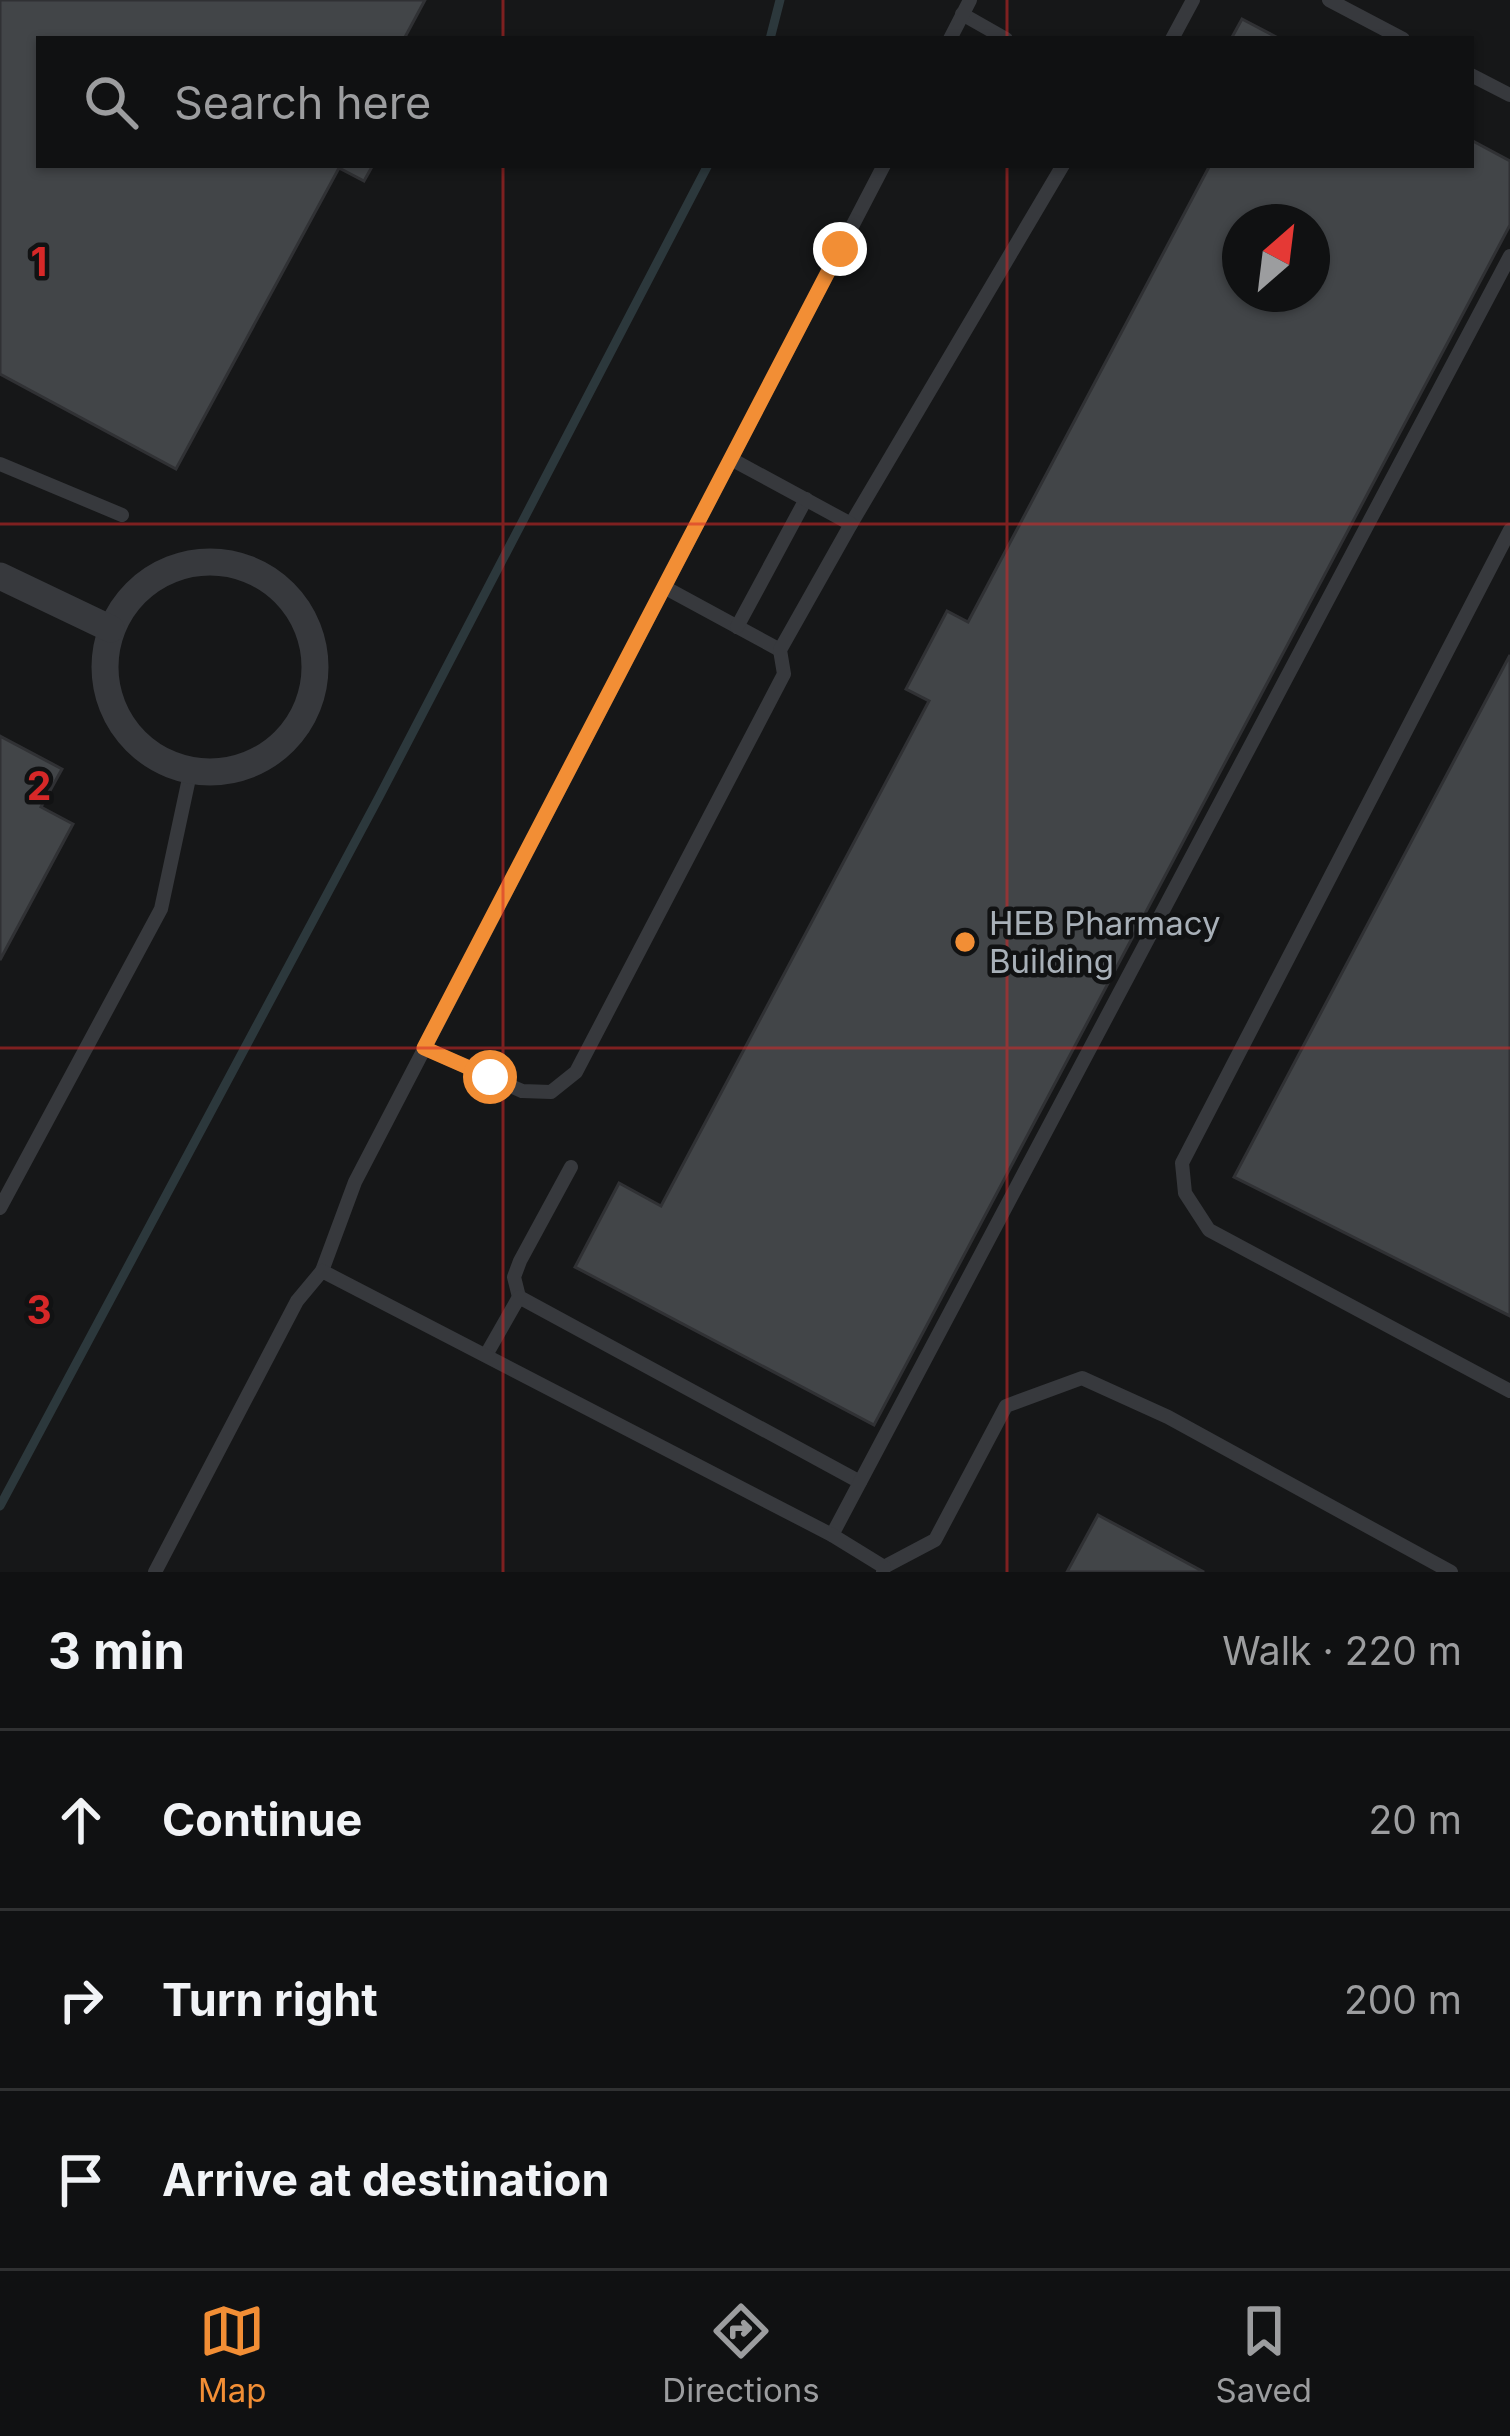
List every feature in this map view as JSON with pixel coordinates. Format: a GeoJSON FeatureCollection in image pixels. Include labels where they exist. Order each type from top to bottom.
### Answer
{"type":"FeatureCollection","features":[{"type":"Feature","properties":{"kind":"street"},"geometry":{"type":"LineString","coordinates":[[192,563],[229,563],[262,576],[291,599],[309,631],[316,667],[310,703],[294,732],[270,754],[240,768],[191,769],[174,766],[145,750],[122,725],[108,695],[104,662],[111,629],[130,598],[158,575],[192,563]]}},
{"type":"Feature","properties":{"kind":"street"},"geometry":{"type":"LineString","coordinates":[[0,576],[111,629]]}},
{"type":"Feature","properties":{"kind":"lane"},"geometry":{"type":"LineString","coordinates":[[1174,36],[1193,0]]}},
{"type":"Feature","properties":{"kind":"lane"},"geometry":{"type":"LineString","coordinates":[[1329,0],[1397,36]]}},
{"type":"Feature","properties":{"kind":"lane"},"geometry":{"type":"LineString","coordinates":[[952,36],[966,7],[1002,36]]}},
{"type":"Feature","properties":{"kind":"lane"},"geometry":{"type":"LineString","coordinates":[[1474,77],[1510,95]]}},
{"type":"Feature","properties":{"kind":"lane"},"geometry":{"type":"LineString","coordinates":[[155,1572],[297,1301],[322,1270],[355,1182],[882,168]]}},
{"type":"Feature","properties":{"kind":"lane"},"geometry":{"type":"LineString","coordinates":[[424,1048],[522,1091],[551,1092],[576,1072],[784,674],[779,650],[1062,168]]}},
{"type":"Feature","properties":{"kind":"lane"},"geometry":{"type":"LineString","coordinates":[[832,1534],[1510,256]]}},
{"type":"Feature","properties":{"kind":"lane"},"geometry":{"type":"LineString","coordinates":[[730,460],[851,524]]}},
{"type":"Feature","properties":{"kind":"lane"},"geometry":{"type":"LineString","coordinates":[[0,464],[122,515]]}},
{"type":"Feature","properties":{"kind":"lane"},"geometry":{"type":"LineString","coordinates":[[737,627],[806,500]]}},
{"type":"Feature","properties":{"kind":"lane"},"geometry":{"type":"LineString","coordinates":[[1510,530],[1183,1163],[1184,1193],[1209,1230],[1510,1391]]}},
{"type":"Feature","properties":{"kind":"lane"},"geometry":{"type":"LineString","coordinates":[[664,587],[779,650]]}},
{"type":"Feature","properties":{"kind":"lane"},"geometry":{"type":"LineString","coordinates":[[0,1208],[161,908],[191,769]]}},
{"type":"Feature","properties":{"kind":"lane"},"geometry":{"type":"LineString","coordinates":[[486,1355],[519,1297],[514,1277],[520,1261],[571,1167]]}},
{"type":"Feature","properties":{"kind":"lane"},"geometry":{"type":"LineString","coordinates":[[322,1270],[832,1534],[883,1570],[935,1540],[1006,1406],[1082,1378],[1168,1417],[1451,1572]]}},
{"type":"Feature","properties":{"kind":"lane"},"geometry":{"type":"LineString","coordinates":[[519,1297],[860,1482]]}},
{"type":"Feature","properties":{"kind":"building"},"geometry":{"type":"Polygon","coordinates":[[[0,0],[425,0],[406,36],[36,36],[36,168],[339,168],[176,469],[0,374],[0,0]]]}},
{"type":"Feature","properties":{"kind":"building"},"geometry":{"type":"Polygon","coordinates":[[[1242,19],[1274,36],[1233,36],[1242,19]]]}},
{"type":"Feature","properties":{"kind":"building","name":"HEB Pharmacy Building"},"geometry":{"type":"Polygon","coordinates":[[[1474,142],[1510,161],[1510,225],[874,1425],[575,1267],[619,1183],[661,1206],[929,701],[906,689],[947,611],[968,622],[1208,168],[1474,168],[1474,142]]]}},
{"type":"Feature","properties":{"kind":"building"},"geometry":{"type":"Polygon","coordinates":[[[339,168],[371,168],[364,181],[339,168]]]}},
{"type":"Feature","properties":{"kind":"building"},"geometry":{"type":"Polygon","coordinates":[[[1510,655],[1510,1316],[1234,1177],[1510,655]]]}},
{"type":"Feature","properties":{"kind":"building"},"geometry":{"type":"Polygon","coordinates":[[[0,736],[62,769],[41,807],[73,824],[0,960],[0,736]]]}},
{"type":"Feature","properties":{"kind":"building"},"geometry":{"type":"Polygon","coordinates":[[[1098,1515],[1204,1572],[1067,1572],[1098,1515]]]}},
{"type":"Feature","properties":{"kind":"waterway"},"geometry":{"type":"LineString","coordinates":[[771,36],[780,0]]}},
{"type":"Feature","properties":{"kind":"waterway"},"geometry":{"type":"LineString","coordinates":[[0,1506],[379,797],[706,168]]}},
{"type":"Feature","properties":{"kind":"place","name":"HEB Pharmacy Building"},"geometry":{"type":"Point","coordinates":[965,942]}},
{"type":"Feature","properties":{"kind":"route"},"geometry":{"type":"LineString","coordinates":[[490,1077],[424,1048],[840,249]]}}]}
